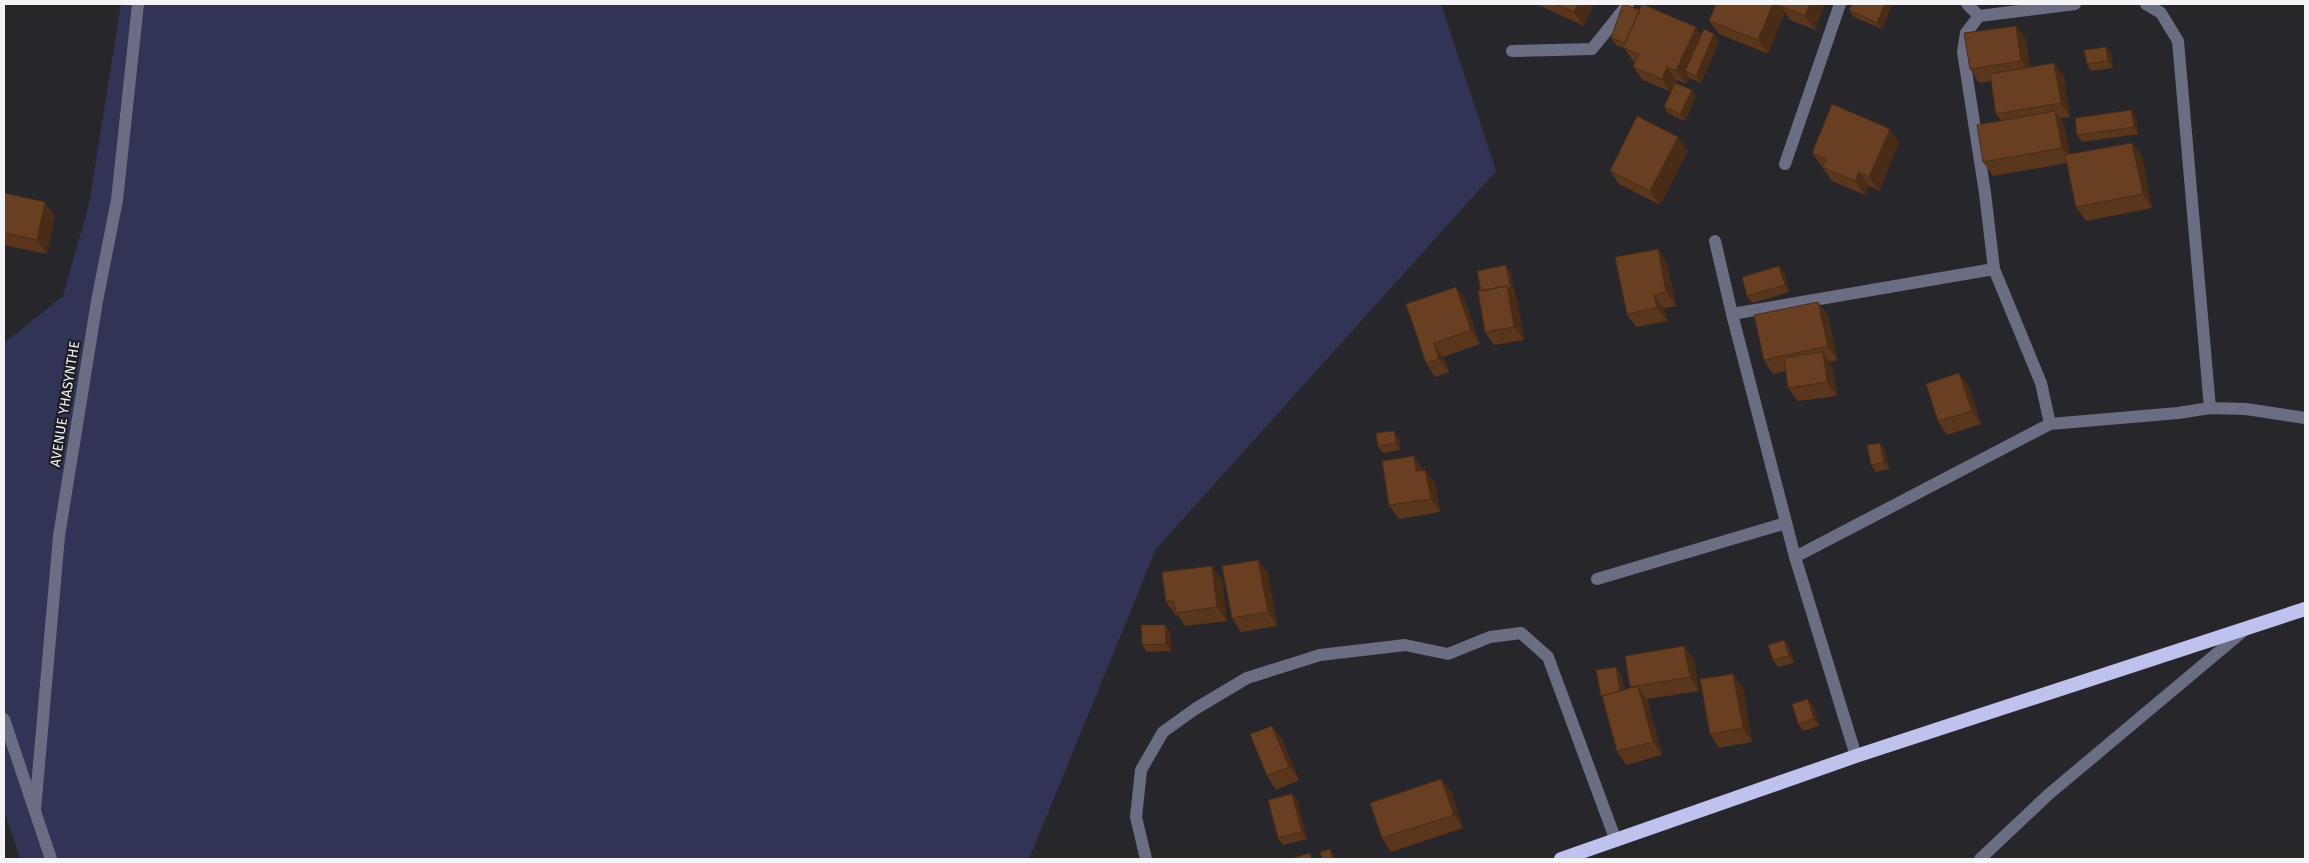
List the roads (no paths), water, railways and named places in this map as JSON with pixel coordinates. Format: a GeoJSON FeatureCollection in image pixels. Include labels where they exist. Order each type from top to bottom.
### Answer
{"type":"FeatureCollection","features":[{"type":"Feature","properties":{"kind":"highway"},"geometry":{"type":"LineString","coordinates":[[1561,859],[1856,756],[2305,609]]}},
{"type":"Feature","properties":{"kind":"street","name":"AVENUE YHASYNTHE"},"geometry":{"type":"LineString","coordinates":[[35,810],[59,536],[97,301],[117,200],[138,4]]}},
{"type":"Feature","properties":{"kind":"street"},"geometry":{"type":"LineString","coordinates":[[1512,52],[1592,49],[1628,4]]}},
{"type":"Feature","properties":{"kind":"street"},"geometry":{"type":"LineString","coordinates":[[1785,164],[1840,4]]}},
{"type":"Feature","properties":{"kind":"street"},"geometry":{"type":"LineString","coordinates":[[1967,4],[1979,16]]}},
{"type":"Feature","properties":{"kind":"street"},"geometry":{"type":"LineString","coordinates":[[2050,424],[2041,383],[1994,269],[1984,183],[1963,52],[1966,33],[1979,16],[2075,4]]}},
{"type":"Feature","properties":{"kind":"street"},"geometry":{"type":"LineString","coordinates":[[2146,4],[2161,8],[2178,41],[2210,408]]}},
{"type":"Feature","properties":{"kind":"street"},"geometry":{"type":"LineString","coordinates":[[1715,241],[1795,557],[1856,756]]}},
{"type":"Feature","properties":{"kind":"street"},"geometry":{"type":"LineString","coordinates":[[1732,314],[1994,269]]}},
{"type":"Feature","properties":{"kind":"street"},"geometry":{"type":"LineString","coordinates":[[1795,557],[2050,424],[2178,414],[2210,408],[2246,409],[2305,418]]}},
{"type":"Feature","properties":{"kind":"street"},"geometry":{"type":"LineString","coordinates":[[1597,579],[1786,523]]}},
{"type":"Feature","properties":{"kind":"street"},"geometry":{"type":"LineString","coordinates":[[1980,859],[2049,794],[2247,628]]}},
{"type":"Feature","properties":{"kind":"street"},"geometry":{"type":"LineString","coordinates":[[1146,859],[1136,818],[1141,770],[1163,732],[1194,709],[1247,678],[1320,655],[1405,645],[1448,654],[1490,637],[1521,633],[1548,657],[1616,841]]}},
{"type":"Feature","properties":{"kind":"street"},"geometry":{"type":"LineString","coordinates":[[4,719],[50,859]]}}]}
